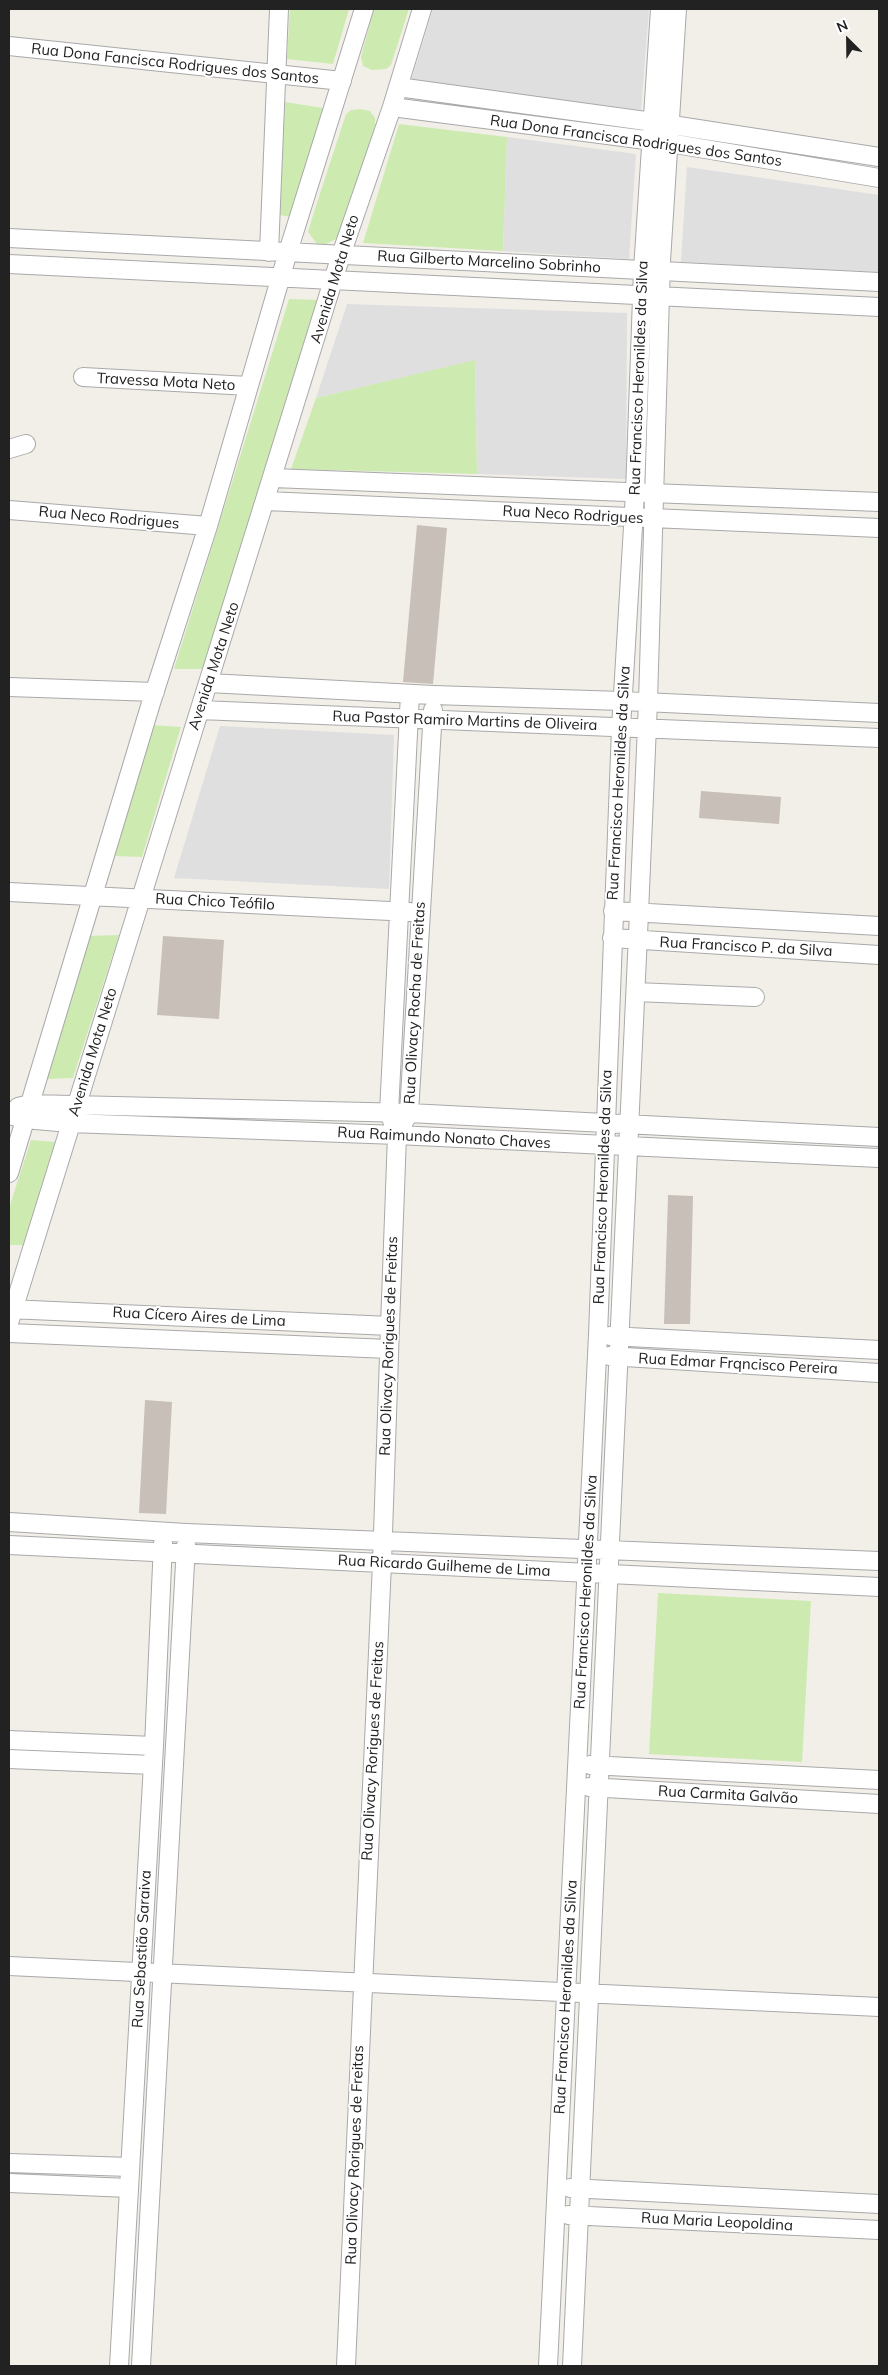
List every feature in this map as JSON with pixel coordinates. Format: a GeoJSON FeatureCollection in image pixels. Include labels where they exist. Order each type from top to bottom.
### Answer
{"type":"FeatureCollection","features":[{"type":"Feature","properties":{"kind":"street"},"geometry":{"type":"LineString","coordinates":[[268,252],[279,9]]}},
{"type":"Feature","properties":{"kind":"street"},"geometry":{"type":"LineString","coordinates":[[9,1173],[21,1113],[92,896],[208,526],[282,278],[288,252],[364,9]]}},
{"type":"Feature","properties":{"kind":"street","name":"Avenida Mota Neto"},"geometry":{"type":"LineString","coordinates":[[10,1314],[274,478],[341,255],[392,107],[422,9]]}},
{"type":"Feature","properties":{"kind":"street","name":"Rua Francisco Heronildes da Silva"},"geometry":{"type":"LineString","coordinates":[[572,2366],[640,913],[660,296],[669,143],[662,123],[660,9]]}},
{"type":"Feature","properties":{"kind":"street","name":"Rua Francisco Heronildes da Silva"},"geometry":{"type":"LineString","coordinates":[[548,2366],[598,1335],[613,911],[622,700],[633,517],[643,270],[651,141],[662,123],[677,9]]}},
{"type":"Feature","properties":{"kind":"street","name":"Rua Dona Fancisca Rodrigues dos Santos"},"geometry":{"type":"LineString","coordinates":[[9,46],[342,81]]}},
{"type":"Feature","properties":{"kind":"street","name":"Rua Dona Francisca Rodrigues dos Santos"},"geometry":{"type":"LineString","coordinates":[[398,87],[662,123],[879,157]]}},
{"type":"Feature","properties":{"kind":"street","name":"Rua Dona Francisca Rodrigues dos Santos"},"geometry":{"type":"LineString","coordinates":[[392,107],[669,143],[879,178]]}},
{"type":"Feature","properties":{"kind":"street"},"geometry":{"type":"LineString","coordinates":[[792,164],[793,144]]}},
{"type":"Feature","properties":{"kind":"street","name":"Rua Gilberto Marcelino Sobrinho"},"geometry":{"type":"LineString","coordinates":[[9,238],[879,282]]}},
{"type":"Feature","properties":{"kind":"street","name":"Rua Gilberto Marcelino Sobrinho"},"geometry":{"type":"LineString","coordinates":[[9,264],[879,307]]}},
{"type":"Feature","properties":{"kind":"street","name":"Travessa Mota Neto"},"geometry":{"type":"LineString","coordinates":[[82,377],[249,386]]}},
{"type":"Feature","properties":{"kind":"street"},"geometry":{"type":"LineString","coordinates":[[9,449],[26,444]]}},
{"type":"Feature","properties":{"kind":"street","name":"Rua Neco Rodrigues"},"geometry":{"type":"LineString","coordinates":[[274,478],[879,502]]}},
{"type":"Feature","properties":{"kind":"street","name":"Rua Neco Rodrigues"},"geometry":{"type":"LineString","coordinates":[[266,501],[879,528]]}},
{"type":"Feature","properties":{"kind":"street"},"geometry":{"type":"LineString","coordinates":[[856,527],[857,501]]}},
{"type":"Feature","properties":{"kind":"street","name":"Rua Neco Rodrigues"},"geometry":{"type":"LineString","coordinates":[[9,510],[208,526]]}},
{"type":"Feature","properties":{"kind":"street","name":"Rua Pastor Ramiro Martins de Oliveira"},"geometry":{"type":"LineString","coordinates":[[209,683],[410,694],[622,700],[879,713]]}},
{"type":"Feature","properties":{"kind":"street"},"geometry":{"type":"LineString","coordinates":[[9,687],[155,692]]}},
{"type":"Feature","properties":{"kind":"street","name":"Rua Olivacy Rocha de Freitas"},"geometry":{"type":"LineString","coordinates":[[396,1135],[389,1112],[410,694]]}},
{"type":"Feature","properties":{"kind":"street","name":"Rua Olivacy Rocha de Freitas"},"geometry":{"type":"LineString","coordinates":[[396,1135],[409,1113],[434,695]]}},
{"type":"Feature","properties":{"kind":"street","name":"Rua Pastor Ramiro Martins de Oliveira"},"geometry":{"type":"LineString","coordinates":[[200,710],[879,738]]}},
{"type":"Feature","properties":{"kind":"street"},"geometry":{"type":"LineString","coordinates":[[402,850],[424,852]]}},
{"type":"Feature","properties":{"kind":"street","name":"Rua Chico Teófilo"},"geometry":{"type":"LineString","coordinates":[[9,892],[420,913]]}},
{"type":"Feature","properties":{"kind":"street","name":"Rua Francisco P. da Silva"},"geometry":{"type":"LineString","coordinates":[[613,911],[879,926]]}},
{"type":"Feature","properties":{"kind":"street","name":"Rua Francisco P. da Silva"},"geometry":{"type":"LineString","coordinates":[[612,938],[879,955]]}},
{"type":"Feature","properties":{"kind":"street"},"geometry":{"type":"LineString","coordinates":[[636,992],[755,997]]}},
{"type":"Feature","properties":{"kind":"street","name":"Rua Raimundo Nonato Chaves"},"geometry":{"type":"LineString","coordinates":[[21,1113],[77,1105],[389,1112],[879,1137]]}},
{"type":"Feature","properties":{"kind":"street","name":"Rua Raimundo Nonato Chaves"},"geometry":{"type":"LineString","coordinates":[[9,1110],[70,1123],[396,1135],[879,1158]]}},
{"type":"Feature","properties":{"kind":"street"},"geometry":{"type":"LineString","coordinates":[[244,1110],[244,1129]]}},
{"type":"Feature","properties":{"kind":"street","name":"Rua Olivacy Rorigues de Freitas"},"geometry":{"type":"LineString","coordinates":[[346,2366],[383,1540],[396,1135]]}},
{"type":"Feature","properties":{"kind":"street","name":"Rua Cícero Aires de Lima"},"geometry":{"type":"LineString","coordinates":[[10,1314],[179,1316],[390,1326]]}},
{"type":"Feature","properties":{"kind":"street"},"geometry":{"type":"LineString","coordinates":[[176,1340],[179,1316]]}},
{"type":"Feature","properties":{"kind":"street","name":"Rua Cícero Aires de Lima"},"geometry":{"type":"LineString","coordinates":[[9,1333],[389,1349]]}},
{"type":"Feature","properties":{"kind":"street","name":"Rua Edmar Frqncisco Pereira"},"geometry":{"type":"LineString","coordinates":[[598,1335],[879,1350]]}},
{"type":"Feature","properties":{"kind":"street"},"geometry":{"type":"LineString","coordinates":[[802,1368],[804,1346]]}},
{"type":"Feature","properties":{"kind":"street","name":"Rua Edmar Frqncisco Pereira"},"geometry":{"type":"LineString","coordinates":[[596,1355],[879,1373]]}},
{"type":"Feature","properties":{"kind":"street","name":"Rua Ricardo Guilheme de Lima"},"geometry":{"type":"LineString","coordinates":[[9,1522],[229,1535],[879,1561]]}},
{"type":"Feature","properties":{"kind":"street","name":"Rua Sebastião Saraiva"},"geometry":{"type":"LineString","coordinates":[[119,2366],[153,1765],[164,1532]]}},
{"type":"Feature","properties":{"kind":"street","name":"Rua Sebastião Saraiva"},"geometry":{"type":"LineString","coordinates":[[141,2366],[186,1533]]}},
{"type":"Feature","properties":{"kind":"street"},"geometry":{"type":"LineString","coordinates":[[229,1535],[229,1557]]}},
{"type":"Feature","properties":{"kind":"street","name":"Rua Ricardo Guilheme de Lima"},"geometry":{"type":"LineString","coordinates":[[9,1545],[163,1554],[879,1587]]}},
{"type":"Feature","properties":{"kind":"street"},"geometry":{"type":"LineString","coordinates":[[9,1740],[154,1746]]}},
{"type":"Feature","properties":{"kind":"street"},"geometry":{"type":"LineString","coordinates":[[9,1759],[153,1765]]}},
{"type":"Feature","properties":{"kind":"street","name":"Rua Carmita Galvão"},"geometry":{"type":"LineString","coordinates":[[578,1764],[879,1780]]}},
{"type":"Feature","properties":{"kind":"street","name":"Rua Carmita Galvão"},"geometry":{"type":"LineString","coordinates":[[576,1787],[879,1804]]}},
{"type":"Feature","properties":{"kind":"street"},"geometry":{"type":"LineString","coordinates":[[571,1908],[594,1910]]}},
{"type":"Feature","properties":{"kind":"street"},"geometry":{"type":"LineString","coordinates":[[9,1966],[879,2007]]}},
{"type":"Feature","properties":{"kind":"street"},"geometry":{"type":"LineString","coordinates":[[132,2129],[153,2130]]}},
{"type":"Feature","properties":{"kind":"street"},"geometry":{"type":"LineString","coordinates":[[9,2163],[130,2167]]}},
{"type":"Feature","properties":{"kind":"street"},"geometry":{"type":"LineString","coordinates":[[9,2183],[129,2188]]}},
{"type":"Feature","properties":{"kind":"street","name":"Rua Maria Leopoldina"},"geometry":{"type":"LineString","coordinates":[[557,2188],[879,2204]]}},
{"type":"Feature","properties":{"kind":"street"},"geometry":{"type":"LineString","coordinates":[[691,2221],[692,2194]]}},
{"type":"Feature","properties":{"kind":"street","name":"Rua Maria Leopoldina"},"geometry":{"type":"LineString","coordinates":[[555,2214],[879,2230]]}},
{"type":"Feature","properties":{"kind":"shaded area"},"geometry":{"type":"Polygon","coordinates":[[[433,9],[649,9],[641,110],[411,81],[433,9]]]}},
{"type":"Feature","properties":{"kind":"shaded area"},"geometry":{"type":"Polygon","coordinates":[[[507,137],[636,154],[629,259],[503,251],[507,137]]]}},
{"type":"Feature","properties":{"kind":"shaded area"},"geometry":{"type":"Polygon","coordinates":[[[687,167],[879,195],[879,272],[681,262],[687,167]]]}},
{"type":"Feature","properties":{"kind":"shaded area"},"geometry":{"type":"Polygon","coordinates":[[[347,304],[627,313],[626,479],[477,474],[475,361],[316,398],[347,304]]]}},
{"type":"Feature","properties":{"kind":"shaded area"},"geometry":{"type":"Polygon","coordinates":[[[220,726],[394,735],[389,889],[174,878],[220,726]]]}},
{"type":"Feature","properties":{"kind":"green space"},"geometry":{"type":"Polygon","coordinates":[[[290,9],[349,9],[333,64],[287,59],[290,9]]]}},
{"type":"Feature","properties":{"kind":"green space"},"geometry":{"type":"Polygon","coordinates":[[[374,9],[409,9],[391,65],[386,69],[372,70],[363,66],[361,57],[374,9]]]}},
{"type":"Feature","properties":{"kind":"green space"},"geometry":{"type":"Polygon","coordinates":[[[285,102],[323,108],[291,217],[280,215],[285,102]]]}},
{"type":"Feature","properties":{"kind":"green space"},"geometry":{"type":"Polygon","coordinates":[[[351,110],[370,111],[375,118],[375,126],[340,237],[326,244],[317,244],[308,232],[314,212],[346,114],[351,110]]]}},
{"type":"Feature","properties":{"kind":"green space"},"geometry":{"type":"Polygon","coordinates":[[[399,124],[507,137],[503,251],[363,243],[399,124]]]}},
{"type":"Feature","properties":{"kind":"green space"},"geometry":{"type":"Polygon","coordinates":[[[289,299],[321,300],[202,669],[174,669],[289,299]]]}},
{"type":"Feature","properties":{"kind":"green space"},"geometry":{"type":"Polygon","coordinates":[[[475,360],[477,474],[291,469],[316,398],[475,360]]]}},
{"type":"Feature","properties":{"kind":"green space"},"geometry":{"type":"Polygon","coordinates":[[[152,725],[181,727],[142,857],[114,856],[152,725]]]}},
{"type":"Feature","properties":{"kind":"green space"},"geometry":{"type":"Polygon","coordinates":[[[119,935],[73,1078],[47,1079],[89,936],[119,935]]]}},
{"type":"Feature","properties":{"kind":"green space"},"geometry":{"type":"Polygon","coordinates":[[[31,1140],[55,1142],[23,1245],[9,1245],[9,1208],[31,1140]]]}},
{"type":"Feature","properties":{"kind":"green space"},"geometry":{"type":"Polygon","coordinates":[[[658,1593],[811,1601],[802,1762],[649,1754],[658,1593]]]}},
{"type":"Feature","properties":{"kind":"building"},"geometry":{"type":"Polygon","coordinates":[[[417,525],[447,528],[433,684],[403,682],[417,525]]]}},
{"type":"Feature","properties":{"kind":"building"},"geometry":{"type":"Polygon","coordinates":[[[701,791],[781,797],[779,824],[699,818],[701,791]]]}},
{"type":"Feature","properties":{"kind":"building"},"geometry":{"type":"Polygon","coordinates":[[[163,936],[224,940],[219,1019],[157,1015],[163,936]]]}},
{"type":"Feature","properties":{"kind":"building"},"geometry":{"type":"Polygon","coordinates":[[[668,1195],[693,1196],[690,1324],[664,1324],[668,1195]]]}},
{"type":"Feature","properties":{"kind":"building"},"geometry":{"type":"Polygon","coordinates":[[[145,1400],[172,1402],[166,1514],[139,1513],[145,1400]]]}}]}
